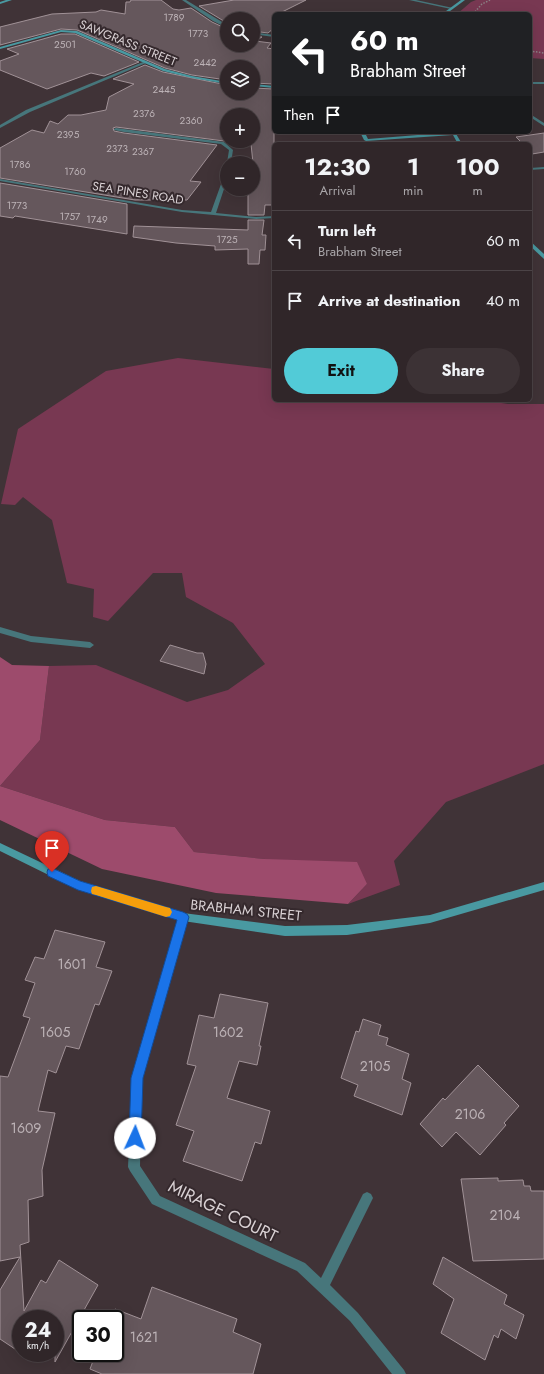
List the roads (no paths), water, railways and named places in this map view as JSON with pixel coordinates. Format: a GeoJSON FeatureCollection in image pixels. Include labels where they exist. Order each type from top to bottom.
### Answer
{"type":"FeatureCollection","features":[{"type":"Feature","properties":{"kind":"street"},"geometry":{"type":"LineString","coordinates":[[0,3],[10,0]]}},
{"type":"Feature","properties":{"kind":"street"},"geometry":{"type":"LineString","coordinates":[[184,0],[220,23]]}},
{"type":"Feature","properties":{"kind":"street"},"geometry":{"type":"LineString","coordinates":[[411,0],[451,8]]}},
{"type":"Feature","properties":{"kind":"street"},"geometry":{"type":"LineString","coordinates":[[446,12],[464,0]]}},
{"type":"Feature","properties":{"kind":"street","name":"SAWGRASS STREET"},"geometry":{"type":"LineString","coordinates":[[0,48],[45,34],[68,31],[83,35],[144,63],[178,74],[220,82]]}},
{"type":"Feature","properties":{"kind":"street"},"geometry":{"type":"LineString","coordinates":[[260,34],[272,36]]}},
{"type":"Feature","properties":{"kind":"street"},"geometry":{"type":"LineString","coordinates":[[0,127],[28,111],[144,63]]}},
{"type":"Feature","properties":{"kind":"street"},"geometry":{"type":"LineString","coordinates":[[532,83],[544,83]]}},
{"type":"Feature","properties":{"kind":"street"},"geometry":{"type":"LineString","coordinates":[[260,86],[272,87]]}},
{"type":"Feature","properties":{"kind":"street"},"geometry":{"type":"LineString","coordinates":[[532,116],[544,125]]}},
{"type":"Feature","properties":{"kind":"street"},"geometry":{"type":"LineString","coordinates":[[116,129],[222,143],[231,150],[230,156]]}},
{"type":"Feature","properties":{"kind":"street"},"geometry":{"type":"LineString","coordinates":[[366,142],[443,134]]}},
{"type":"Feature","properties":{"kind":"street"},"geometry":{"type":"LineString","coordinates":[[532,169],[544,168]]}},
{"type":"Feature","properties":{"kind":"street","name":"SEA PINES ROAD"},"geometry":{"type":"LineString","coordinates":[[0,180],[213,214],[272,217]]}},
{"type":"Feature","properties":{"kind":"street"},"geometry":{"type":"LineString","coordinates":[[213,214],[220,194]]}},
{"type":"Feature","properties":{"kind":"street"},"geometry":{"type":"LineString","coordinates":[[532,245],[544,257]]}},
{"type":"Feature","properties":{"kind":"street"},"geometry":{"type":"LineString","coordinates":[[0,630],[32,639],[90,645]]}},
{"type":"Feature","properties":{"kind":"street","name":"BRABHAM STREET"},"geometry":{"type":"LineString","coordinates":[[0,847],[78,885],[183,917],[285,931],[347,930],[430,919],[544,886]]}},
{"type":"Feature","properties":{"kind":"street","name":"MIRAGE COURT"},"geometry":{"type":"LineString","coordinates":[[183,917],[137,1078],[134,1167],[156,1200],[301,1267],[354,1317],[400,1374]]}},
{"type":"Feature","properties":{"kind":"street"},"geometry":{"type":"LineString","coordinates":[[323,1287],[367,1198]]}}]}
